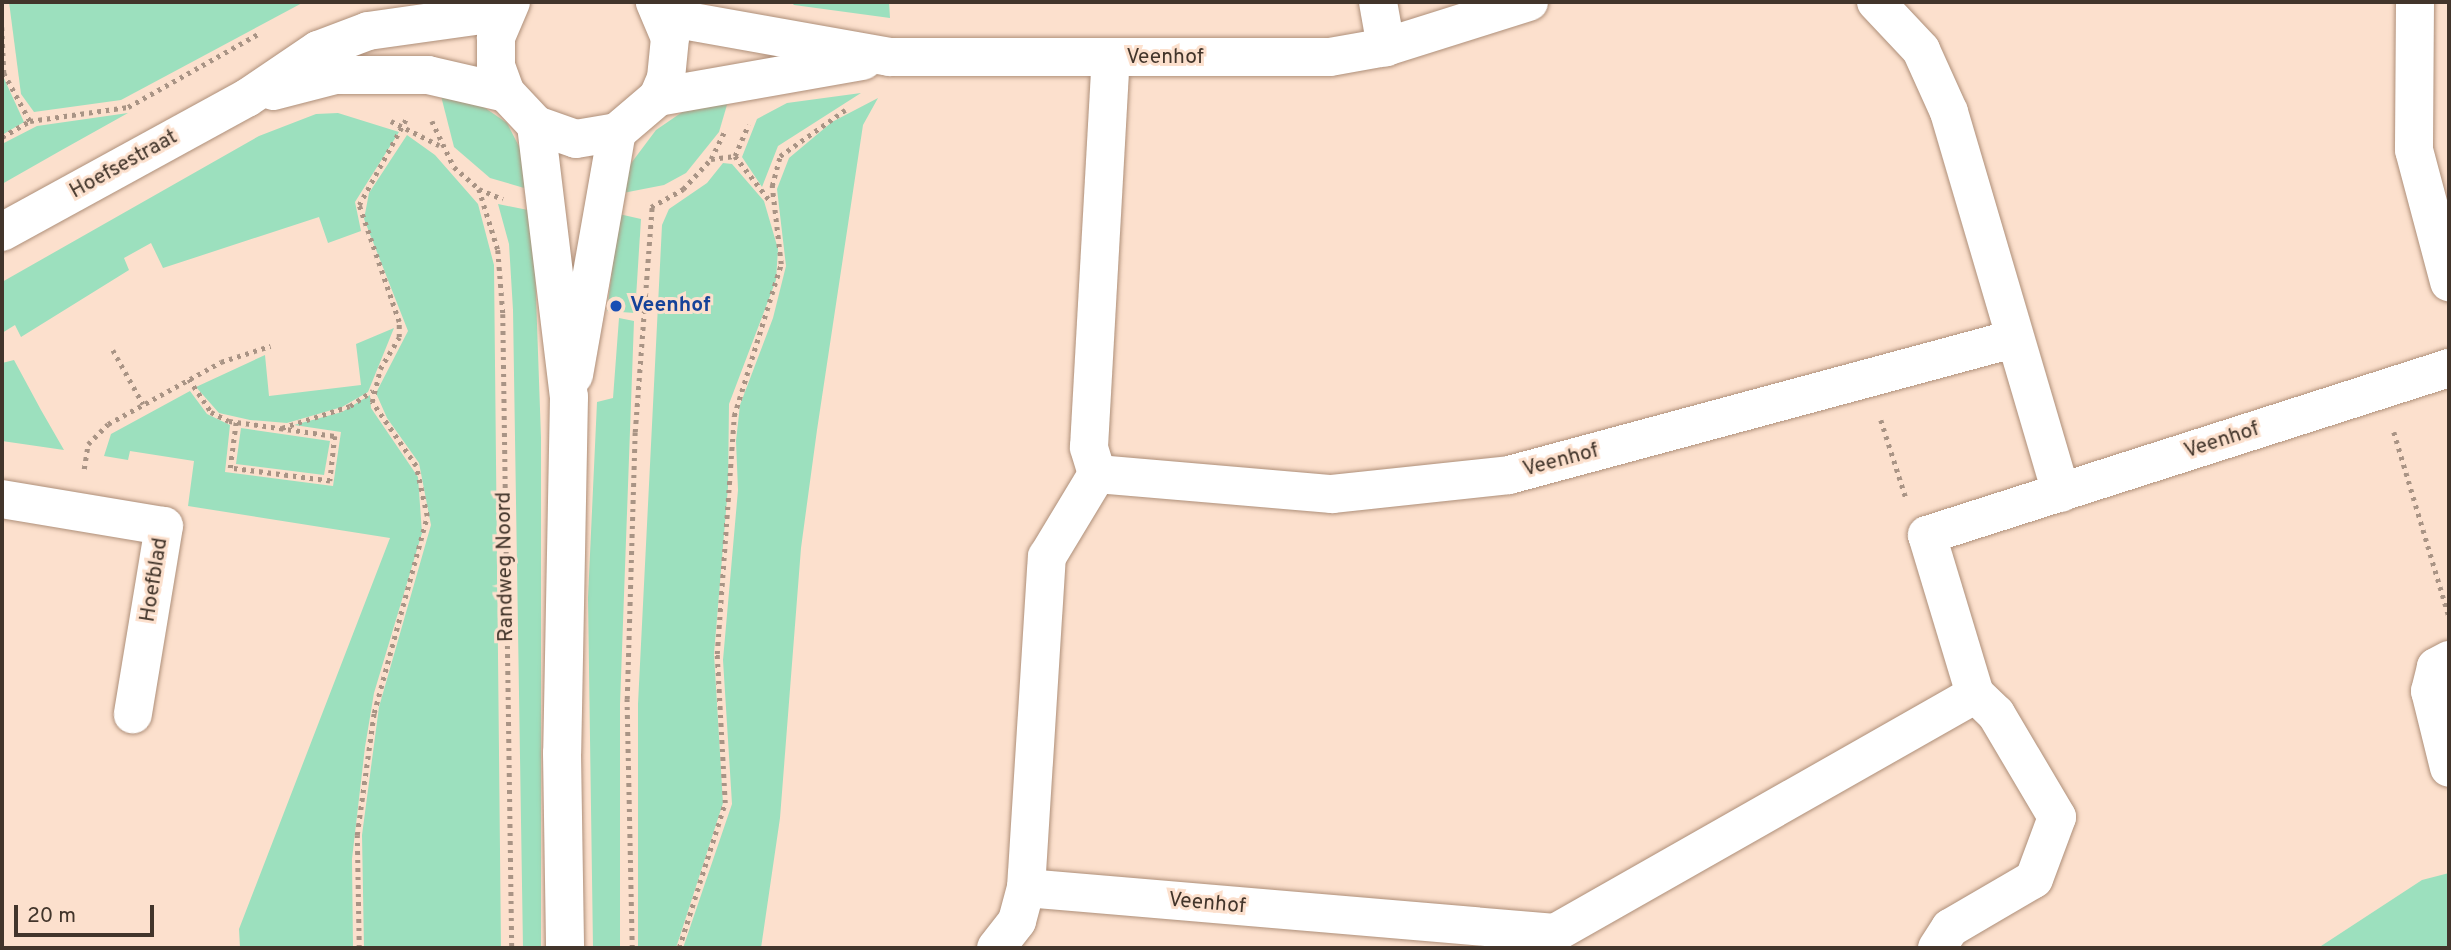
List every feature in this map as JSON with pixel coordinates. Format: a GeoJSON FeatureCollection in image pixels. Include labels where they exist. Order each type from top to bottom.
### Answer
{"type":"FeatureCollection","features":[{"type":"Feature","properties":{"kind":"street"},"geometry":{"type":"LineString","coordinates":[[1378,2],[1385,47]]}},
{"type":"Feature","properties":{"kind":"street","name":"Veenhof"},"geometry":{"type":"LineString","coordinates":[[658,97],[889,57],[1330,57],[1385,47],[1530,2]]}},
{"type":"Feature","properties":{"kind":"street"},"geometry":{"type":"LineString","coordinates":[[1876,2],[1921,50],[1949,112],[2013,339],[2062,494]]}},
{"type":"Feature","properties":{"kind":"street"},"geometry":{"type":"LineString","coordinates":[[2415,2],[2414,150],[2449,282]]}},
{"type":"Feature","properties":{"kind":"street"},"geometry":{"type":"LineString","coordinates":[[508,7],[496,66],[506,93],[536,125],[576,139],[617,132],[658,97],[670,58],[660,10]]}},
{"type":"Feature","properties":{"kind":"street","name":"Hoefsestraat"},"geometry":{"type":"LineString","coordinates":[[2,232],[247,98],[318,50],[368,31],[508,7]]}},
{"type":"Feature","properties":{"kind":"street","name":"Veenhof"},"geometry":{"type":"LineString","coordinates":[[660,10],[889,57]]}},
{"type":"Feature","properties":{"kind":"street","name":"Veenhof"},"geometry":{"type":"LineString","coordinates":[[1111,59],[1089,447],[1097,474],[1332,494],[1509,475],[1869,381],[2013,339]]}},
{"type":"Feature","properties":{"kind":"street","name":"Hoefsestraat"},"geometry":{"type":"LineString","coordinates":[[247,98],[337,75],[428,75],[506,93]]}},
{"type":"Feature","properties":{"kind":"street"},"geometry":{"type":"LineString","coordinates":[[536,125],[569,397],[562,753],[565,948]]}},
{"type":"Feature","properties":{"kind":"street"},"geometry":{"type":"LineString","coordinates":[[569,397],[594,285],[617,132]]}},
{"type":"Feature","properties":{"kind":"street","name":"Veenhof"},"geometry":{"type":"LineString","coordinates":[[1927,535],[2449,368]]}},
{"type":"Feature","properties":{"kind":"street"},"geometry":{"type":"LineString","coordinates":[[996,948],[1017,921],[1026,888],[1047,557],[1097,474]]}},
{"type":"Feature","properties":{"kind":"street","name":"Hoefblad"},"geometry":{"type":"LineString","coordinates":[[2,499],[164,526],[133,714]]}},
{"type":"Feature","properties":{"kind":"street"},"geometry":{"type":"LineString","coordinates":[[1927,535],[1975,694],[1996,714],[2057,817],[2034,879],[1950,928],[1937,948]]}},
{"type":"Feature","properties":{"kind":"street"},"geometry":{"type":"LineString","coordinates":[[2449,660],[2436,667],[2430,691],[2449,768]]}},
{"type":"Feature","properties":{"kind":"street","name":"Veenhof"},"geometry":{"type":"LineString","coordinates":[[1026,888],[1555,941],[1975,694]]}},
{"type":"Feature","properties":{"kind":"path"},"geometry":{"type":"LineString","coordinates":[[2,27],[4,73],[30,121]]}},
{"type":"Feature","properties":{"kind":"path"},"geometry":{"type":"LineString","coordinates":[[2,137],[30,121],[128,107],[268,29]]}},
{"type":"Feature","properties":{"kind":"path"},"geometry":{"type":"LineString","coordinates":[[679,948],[725,803],[717,654],[734,415],[781,264],[771,202],[780,156],[868,94],[889,57]]}},
{"type":"Feature","properties":{"kind":"path"},"geometry":{"type":"LineString","coordinates":[[281,429],[350,406],[372,391],[399,337],[399,322],[359,205],[405,127]]}},
{"type":"Feature","properties":{"kind":"path"},"geometry":{"type":"LineString","coordinates":[[711,159],[735,156],[771,202]]}},
{"type":"Feature","properties":{"kind":"path","name":"Randweg Noord"},"geometry":{"type":"LineString","coordinates":[[479,189],[498,250],[503,314],[512,948]]}},
{"type":"Feature","properties":{"kind":"path"},"geometry":{"type":"LineString","coordinates":[[632,948],[627,699],[635,432],[652,207]]}},
{"type":"Feature","properties":{"kind":"path"},"geometry":{"type":"LineString","coordinates":[[78,512],[92,437],[143,404],[189,379],[270,345]]}},
{"type":"Feature","properties":{"kind":"path"},"geometry":{"type":"LineString","coordinates":[[113,350],[143,404]]}},
{"type":"Feature","properties":{"kind":"path"},"geometry":{"type":"LineString","coordinates":[[189,379],[211,412],[236,422],[335,436],[330,481],[230,468],[236,422]]}},
{"type":"Feature","properties":{"kind":"path"},"geometry":{"type":"LineString","coordinates":[[1869,381],[1911,515],[1927,535]]}},
{"type":"Feature","properties":{"kind":"path"},"geometry":{"type":"LineString","coordinates":[[2382,389],[2449,616]]}},
{"type":"Feature","properties":{"kind":"path"},"geometry":{"type":"LineString","coordinates":[[359,948],[357,835],[374,713],[427,516],[416,466],[378,416],[372,391]]}},
{"type":"Feature","properties":{"kind":"green space"},"geometry":{"type":"Polygon","coordinates":[[[9,2],[304,2],[121,100],[34,112],[21,94],[9,2]]]}},
{"type":"Feature","properties":{"kind":"green space"},"geometry":{"type":"Polygon","coordinates":[[[791,2],[889,2],[890,18],[794,5],[791,2]]]}},
{"type":"Feature","properties":{"kind":"green space"},"geometry":{"type":"Polygon","coordinates":[[[2,74],[24,122],[2,135],[2,74]]]}},
{"type":"Feature","properties":{"kind":"green space"},"geometry":{"type":"Polygon","coordinates":[[[440,92],[475,101],[507,123],[526,160],[531,190],[490,178],[454,147],[440,92]]]}},
{"type":"Feature","properties":{"kind":"green space"},"geometry":{"type":"Polygon","coordinates":[[[861,93],[778,146],[762,187],[742,157],[757,119],[787,103],[861,93]]]}},
{"type":"Feature","properties":{"kind":"green space"},"geometry":{"type":"Polygon","coordinates":[[[729,98],[719,132],[686,173],[664,185],[623,193],[629,166],[656,130],[694,104],[729,98]]]}},
{"type":"Feature","properties":{"kind":"green space"},"geometry":{"type":"Polygon","coordinates":[[[878,98],[863,125],[817,430],[801,548],[780,818],[761,948],[683,948],[732,804],[723,660],[738,490],[736,441],[740,405],[773,318],[786,266],[777,189],[789,158],[832,122],[878,98]]]}},
{"type":"Feature","properties":{"kind":"green space"},"geometry":{"type":"Polygon","coordinates":[[[128,113],[2,184],[2,144],[37,126],[128,113]]]}},
{"type":"Feature","properties":{"kind":"green space"},"geometry":{"type":"Polygon","coordinates":[[[338,113],[399,132],[355,202],[361,231],[328,243],[319,217],[163,268],[151,243],[124,258],[129,270],[21,337],[15,325],[2,333],[2,282],[259,136],[316,114],[338,113]]]}},
{"type":"Feature","properties":{"kind":"green space"},"geometry":{"type":"Polygon","coordinates":[[[407,135],[435,155],[478,204],[494,265],[501,948],[364,948],[362,835],[379,707],[431,525],[419,463],[387,418],[376,393],[408,331],[364,219],[369,193],[407,135]]]}},
{"type":"Feature","properties":{"kind":"green space"},"geometry":{"type":"Polygon","coordinates":[[[723,163],[732,164],[764,201],[778,249],[776,280],[729,404],[728,487],[714,654],[723,803],[676,948],[638,948],[638,704],[662,225],[669,209],[707,183],[723,163]]]}},
{"type":"Feature","properties":{"kind":"green space"},"geometry":{"type":"Polygon","coordinates":[[[498,204],[533,211],[541,437],[541,948],[523,948],[513,310],[509,244],[498,204]]]}},
{"type":"Feature","properties":{"kind":"green space"},"geometry":{"type":"Polygon","coordinates":[[[619,214],[641,219],[635,313],[607,311],[619,214]]]}},
{"type":"Feature","properties":{"kind":"green space"},"geometry":{"type":"Polygon","coordinates":[[[619,318],[634,321],[620,705],[620,948],[593,948],[588,598],[597,402],[613,398],[619,318]]]}},
{"type":"Feature","properties":{"kind":"green space"},"geometry":{"type":"Polygon","coordinates":[[[394,328],[368,392],[342,407],[287,423],[250,420],[219,413],[196,387],[265,355],[269,396],[361,385],[356,344],[394,328]]]}},
{"type":"Feature","properties":{"kind":"green space"},"geometry":{"type":"Polygon","coordinates":[[[14,360],[64,450],[2,441],[2,363],[14,360]]]}},
{"type":"Feature","properties":{"kind":"green space"},"geometry":{"type":"Polygon","coordinates":[[[190,391],[207,414],[230,425],[225,472],[333,486],[341,432],[294,425],[342,412],[370,395],[371,408],[418,477],[422,533],[374,693],[365,747],[352,859],[353,948],[240,948],[239,929],[390,538],[188,506],[194,461],[130,451],[128,460],[104,456],[111,434],[190,391]]]}},
{"type":"Feature","properties":{"kind":"green space"},"geometry":{"type":"Polygon","coordinates":[[[241,428],[330,441],[324,475],[236,464],[241,428]]]}},
{"type":"Feature","properties":{"kind":"green space"},"geometry":{"type":"Polygon","coordinates":[[[2449,873],[2449,948],[2318,948],[2422,880],[2449,873]]]}},
{"type":"Feature","properties":{"kind":"place","name":"Veenhof"},"geometry":{"type":"Point","coordinates":[616,306]}}]}
